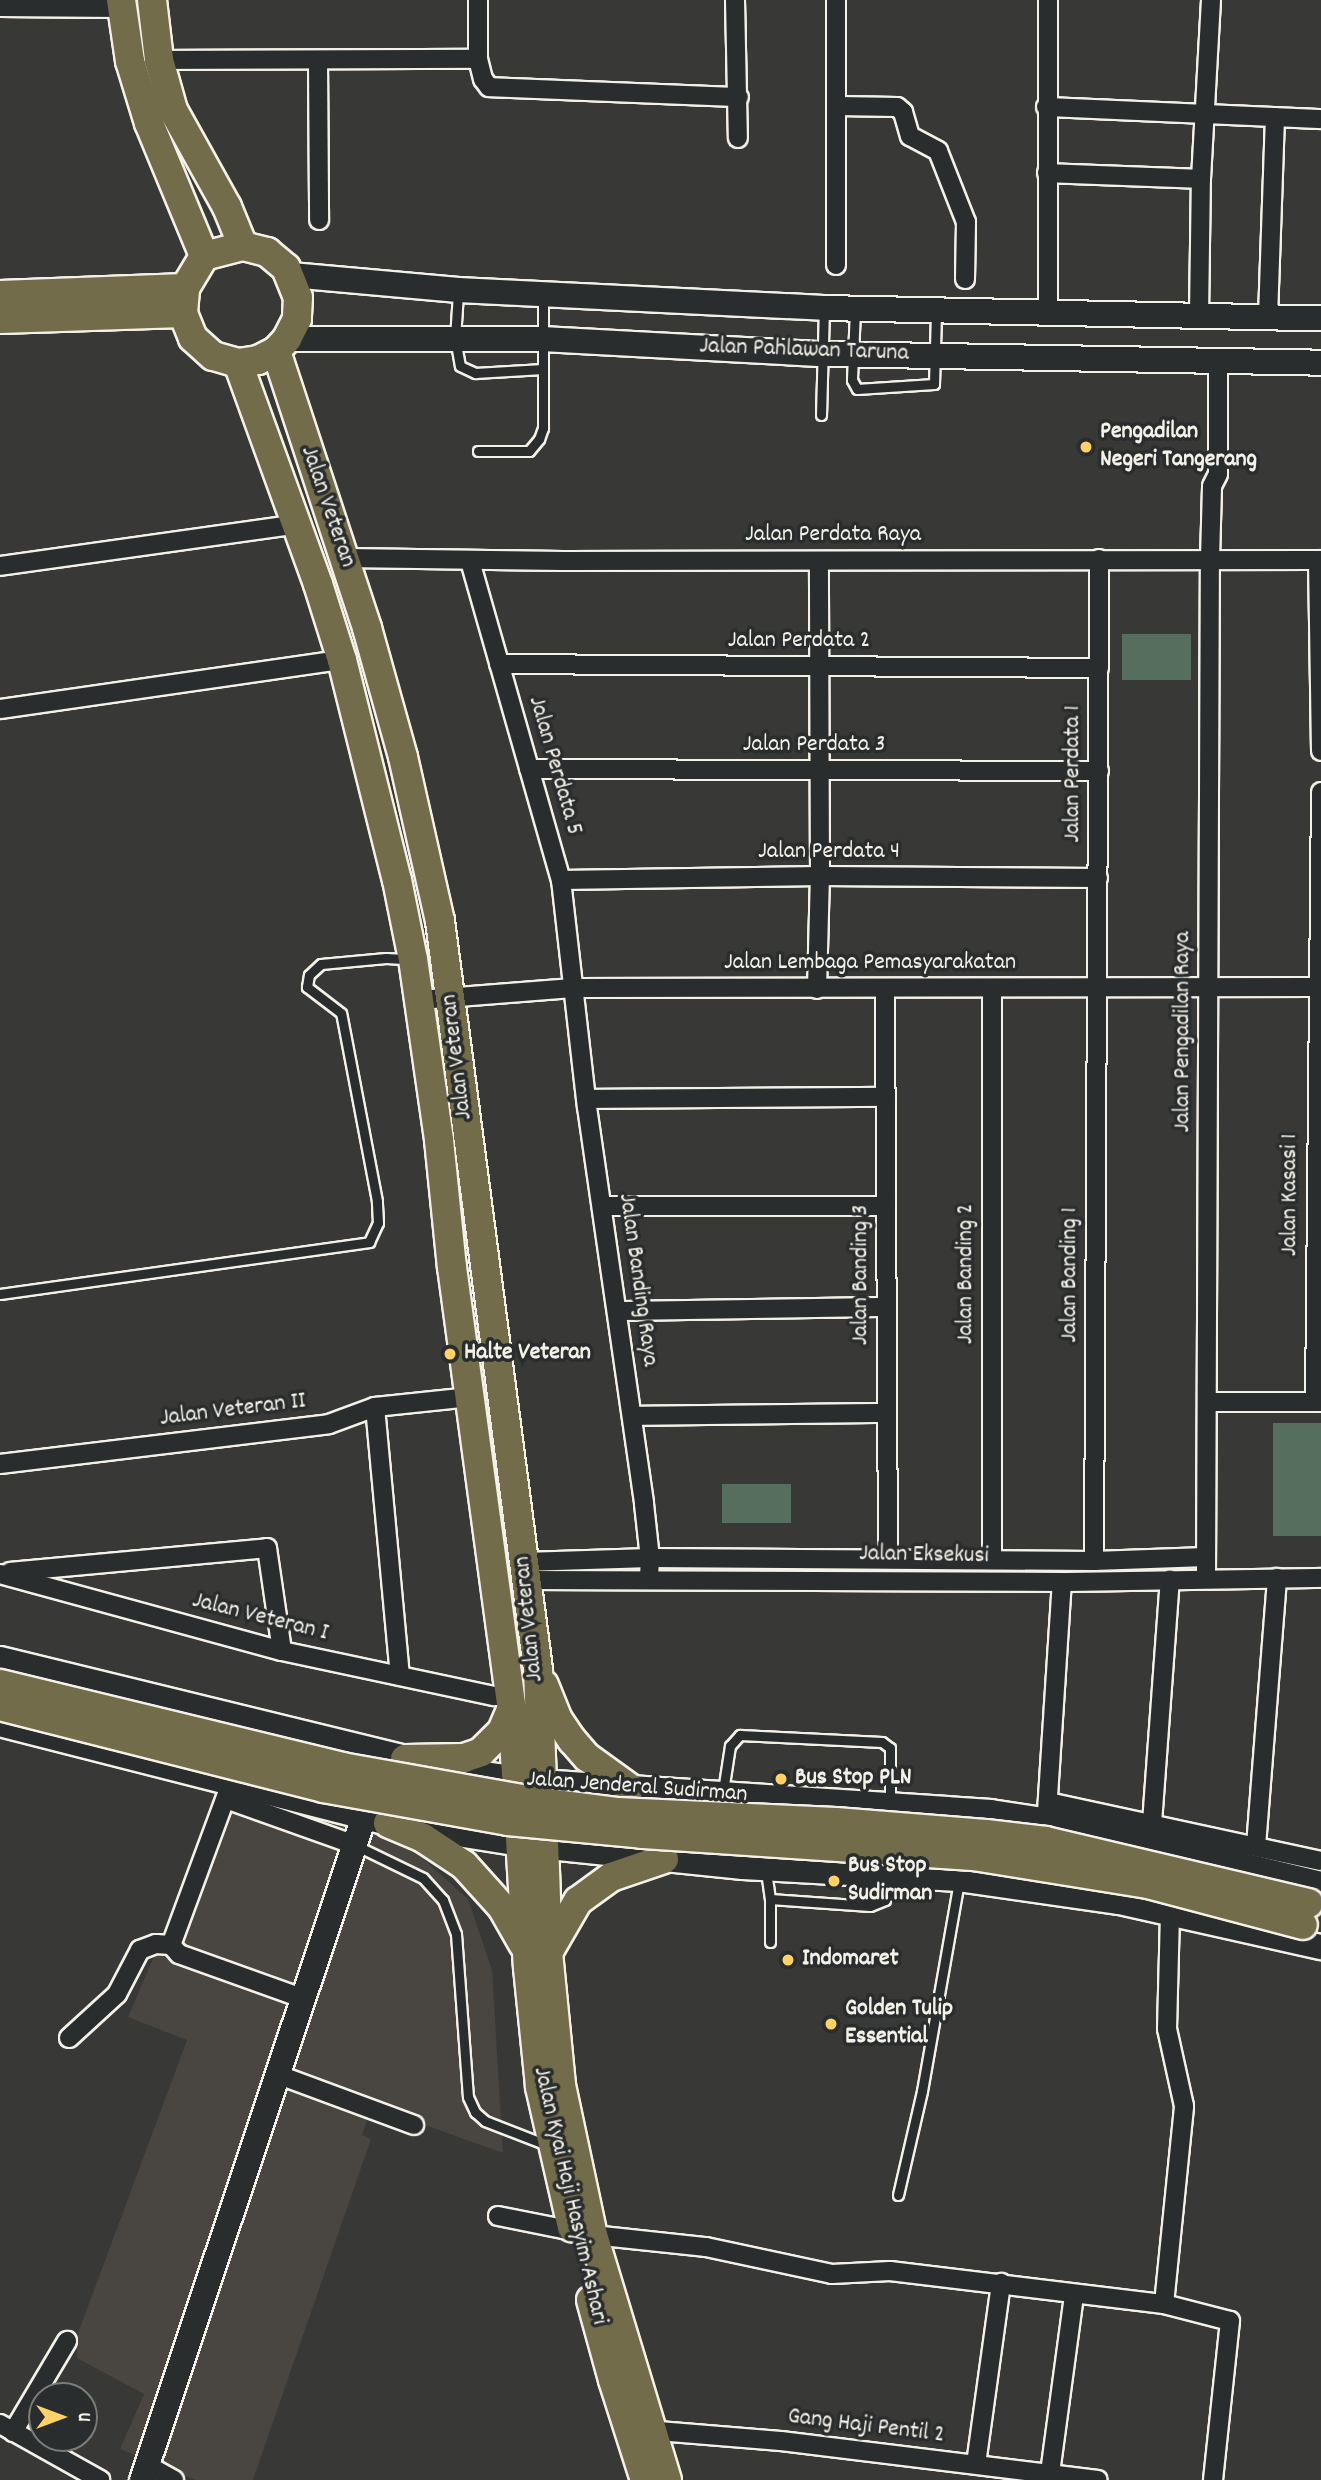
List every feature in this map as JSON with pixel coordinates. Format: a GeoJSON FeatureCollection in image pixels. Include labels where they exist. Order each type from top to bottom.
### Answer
{"type":"FeatureCollection","features":[{"type":"Feature","properties":{"kind":"main road"},"geometry":{"type":"LineString","coordinates":[[152,0],[159,60],[173,110],[227,206],[243,246]]}},
{"type":"Feature","properties":{"kind":"main road"},"geometry":{"type":"LineString","coordinates":[[121,4],[130,61],[149,123],[204,256],[184,300],[193,338],[213,356],[238,363],[258,360],[282,345],[297,319],[299,297],[291,275],[267,252],[243,246],[204,256]]}},
{"type":"Feature","properties":{"kind":"main road"},"geometry":{"type":"LineString","coordinates":[[0,295],[184,300]]}},
{"type":"Feature","properties":{"kind":"main road"},"geometry":{"type":"LineString","coordinates":[[0,319],[184,300]]}},
{"type":"Feature","properties":{"kind":"main road","name":"Jalan Veteran"},"geometry":{"type":"LineString","coordinates":[[282,345],[396,731],[429,859],[452,996],[490,1311],[538,1670],[529,1781]]}},
{"type":"Feature","properties":{"kind":"main road","name":"Jalan Veteran"},"geometry":{"type":"LineString","coordinates":[[238,363],[297,524],[342,660],[397,880],[420,1000],[511,1702],[529,1781]]}},
{"type":"Feature","properties":{"kind":"main road"},"geometry":{"type":"LineString","coordinates":[[459,1317],[490,1311]]}},
{"type":"Feature","properties":{"kind":"main road"},"geometry":{"type":"LineString","coordinates":[[538,1670],[557,1718],[572,1740],[587,1756],[630,1788]]}},
{"type":"Feature","properties":{"kind":"main road","name":"Jalan Jenderal Sudirman"},"geometry":{"type":"LineString","coordinates":[[0,1684],[342,1767],[538,1802],[618,1812],[836,1822],[1022,1838],[1134,1860],[1315,1909]]}},
{"type":"Feature","properties":{"kind":"main road"},"geometry":{"type":"LineString","coordinates":[[393,1757],[464,1758],[481,1752],[493,1744],[502,1731],[511,1702]]}},
{"type":"Feature","properties":{"kind":"main road","name":"Jalan Jenderal Sudirman"},"geometry":{"type":"LineString","coordinates":[[0,1706],[323,1788],[508,1821],[642,1834],[973,1856],[1315,1909]]}},
{"type":"Feature","properties":{"kind":"main road","name":"Jalan Kyai Haji Hasyim Ashari"},"geometry":{"type":"LineString","coordinates":[[529,1781],[538,1960],[540,2088],[553,2147],[583,2233],[639,2430],[645,2480]]}},
{"type":"Feature","properties":{"kind":"main road"},"geometry":{"type":"LineString","coordinates":[[377,1820],[423,1838],[464,1865],[486,1887],[538,1960],[578,1901],[611,1877],[664,1859]]}},
{"type":"Feature","properties":{"kind":"main road","name":"Jalan Kyai Haji Hasyim Ashari"},"geometry":{"type":"LineString","coordinates":[[538,1960],[561,2085],[583,2233]]}},
{"type":"Feature","properties":{"kind":"main road","name":"Jalan Kyai Haji Hasyim Ashari"},"geometry":{"type":"LineString","coordinates":[[639,2430],[667,2480]]}},
{"type":"Feature","properties":{"kind":"street"},"geometry":{"type":"LineString","coordinates":[[478,0],[478,59],[483,79],[489,87],[501,90],[739,97]]}},
{"type":"Feature","properties":{"kind":"street"},"geometry":{"type":"LineString","coordinates":[[735,0],[738,138]]}},
{"type":"Feature","properties":{"kind":"street"},"geometry":{"type":"LineString","coordinates":[[836,0],[836,265]]}},
{"type":"Feature","properties":{"kind":"street"},"geometry":{"type":"LineString","coordinates":[[1048,0],[1048,314]]}},
{"type":"Feature","properties":{"kind":"street"},"geometry":{"type":"LineString","coordinates":[[1199,316],[1200,179],[1211,0]]}},
{"type":"Feature","properties":{"kind":"street"},"geometry":{"type":"LineString","coordinates":[[0,7],[121,4]]}},
{"type":"Feature","properties":{"kind":"street"},"geometry":{"type":"LineString","coordinates":[[159,60],[478,59]]}},
{"type":"Feature","properties":{"kind":"street"},"geometry":{"type":"LineString","coordinates":[[318,61],[319,220]]}},
{"type":"Feature","properties":{"kind":"street"},"geometry":{"type":"LineString","coordinates":[[837,106],[897,107],[903,112],[911,136],[938,151],[966,222],[965,279]]}},
{"type":"Feature","properties":{"kind":"street"},"geometry":{"type":"LineString","coordinates":[[1046,107],[1321,119]]}},
{"type":"Feature","properties":{"kind":"street"},"geometry":{"type":"LineString","coordinates":[[1268,317],[1275,117]]}},
{"type":"Feature","properties":{"kind":"street"},"geometry":{"type":"LineString","coordinates":[[1047,173],[1200,179]]}},
{"type":"Feature","properties":{"kind":"street","name":"Jalan Pahlawan Taruna"},"geometry":{"type":"LineString","coordinates":[[291,275],[458,290],[543,292],[824,308],[1321,318]]}},
{"type":"Feature","properties":{"kind":"street","name":"Jalan Pahlawan Taruna"},"geometry":{"type":"LineString","coordinates":[[282,345],[455,338],[542,339],[853,355],[1321,363]]}},
{"type":"Feature","properties":{"kind":"street","name":"Jalan Pengadilan Raya"},"geometry":{"type":"LineString","coordinates":[[1206,1578],[1210,559],[1212,486],[1218,474],[1213,363]]}},
{"type":"Feature","properties":{"kind":"street"},"geometry":{"type":"LineString","coordinates":[[0,566],[297,524]]}},
{"type":"Feature","properties":{"kind":"street","name":"Jalan Perdata Raya"},"geometry":{"type":"LineString","coordinates":[[345,558],[470,561],[1320,560]]}},
{"type":"Feature","properties":{"kind":"street","name":"Jalan Perdata 1"},"geometry":{"type":"LineString","coordinates":[[1097,990],[1100,559]]}},
{"type":"Feature","properties":{"kind":"street"},"geometry":{"type":"LineString","coordinates":[[1320,560],[1321,751]]}},
{"type":"Feature","properties":{"kind":"street","name":"Jalan Perdata 5"},"geometry":{"type":"LineString","coordinates":[[470,561],[561,880],[573,988]]}},
{"type":"Feature","properties":{"kind":"street"},"geometry":{"type":"LineString","coordinates":[[817,989],[820,876],[819,561]]}},
{"type":"Feature","properties":{"kind":"street"},"geometry":{"type":"LineString","coordinates":[[0,709],[342,660]]}},
{"type":"Feature","properties":{"kind":"street","name":"Jalan Perdata 2"},"geometry":{"type":"LineString","coordinates":[[499,664],[1099,667]]}},
{"type":"Feature","properties":{"kind":"street","name":"Jalan Perdata 3"},"geometry":{"type":"LineString","coordinates":[[529,769],[1098,771]]}},
{"type":"Feature","properties":{"kind":"street","name":"Jalan Kasasi 1"},"geometry":{"type":"LineString","coordinates":[[1318,1402],[1321,792]]}},
{"type":"Feature","properties":{"kind":"street","name":"Jalan Perdata 4"},"geometry":{"type":"LineString","coordinates":[[561,880],[820,876],[1098,877]]}},
{"type":"Feature","properties":{"kind":"street","name":"Jalan Lembaga Pemasyarakatan"},"geometry":{"type":"LineString","coordinates":[[420,1000],[573,988],[1097,990],[1319,987]]}},
{"type":"Feature","properties":{"kind":"street","name":"Jalan Banding Raya"},"geometry":{"type":"LineString","coordinates":[[573,988],[586,1099],[632,1416],[650,1558],[649,1578]]}},
{"type":"Feature","properties":{"kind":"street","name":"Jalan Banding 2"},"geometry":{"type":"LineString","coordinates":[[992,989],[992,1560]]}},
{"type":"Feature","properties":{"kind":"street","name":"Jalan Banding 3"},"geometry":{"type":"LineString","coordinates":[[885,990],[888,1559]]}},
{"type":"Feature","properties":{"kind":"street","name":"Jalan Banding 1"},"geometry":{"type":"LineString","coordinates":[[1094,1560],[1097,990]]}},
{"type":"Feature","properties":{"kind":"street"},"geometry":{"type":"LineString","coordinates":[[586,1099],[885,1097]]}},
{"type":"Feature","properties":{"kind":"street"},"geometry":{"type":"LineString","coordinates":[[602,1206],[886,1206]]}},
{"type":"Feature","properties":{"kind":"street"},"geometry":{"type":"LineString","coordinates":[[617,1311],[886,1307]]}},
{"type":"Feature","properties":{"kind":"street","name":"Jalan Veteran II"},"geometry":{"type":"LineString","coordinates":[[0,1464],[329,1424],[375,1407],[470,1397]]}},
{"type":"Feature","properties":{"kind":"street"},"geometry":{"type":"LineString","coordinates":[[1208,1402],[1318,1402]]}},
{"type":"Feature","properties":{"kind":"street"},"geometry":{"type":"LineString","coordinates":[[375,1407],[400,1676]]}},
{"type":"Feature","properties":{"kind":"street"},"geometry":{"type":"LineString","coordinates":[[632,1416],[887,1413]]}},
{"type":"Feature","properties":{"kind":"street"},"geometry":{"type":"LineString","coordinates":[[0,1574],[267,1548],[282,1651]]}},
{"type":"Feature","properties":{"kind":"street","name":"Jalan Eksekusi"},"geometry":{"type":"LineString","coordinates":[[525,1571],[650,1558],[1094,1560],[1206,1557]]}},
{"type":"Feature","properties":{"kind":"street","name":"Jalan Eksekusi"},"geometry":{"type":"LineString","coordinates":[[525,1571],[649,1578],[1062,1582],[1321,1578]]}},
{"type":"Feature","properties":{"kind":"street","name":"Jalan Veteran I"},"geometry":{"type":"LineString","coordinates":[[0,1574],[282,1651],[494,1696],[511,1702]]}},
{"type":"Feature","properties":{"kind":"street"},"geometry":{"type":"LineString","coordinates":[[1256,1846],[1277,1578]]}},
{"type":"Feature","properties":{"kind":"street"},"geometry":{"type":"LineString","coordinates":[[1152,1823],[1170,1580]]}},
{"type":"Feature","properties":{"kind":"street"},"geometry":{"type":"LineString","coordinates":[[1062,1582],[1047,1812],[1152,1823],[1321,1861]]}},
{"type":"Feature","properties":{"kind":"street","name":"Jalan Jenderal Sudirman"},"geometry":{"type":"LineString","coordinates":[[0,1659],[393,1757],[529,1781],[991,1812],[1047,1812],[1315,1909]]}},
{"type":"Feature","properties":{"kind":"street"},"geometry":{"type":"LineString","coordinates":[[0,1724],[228,1791],[377,1820],[531,1845],[664,1859],[959,1879],[1119,1902],[1321,1947]]}},
{"type":"Feature","properties":{"kind":"street"},"geometry":{"type":"LineString","coordinates":[[174,2480],[145,2472],[355,1845],[377,1820],[393,1757]]}},
{"type":"Feature","properties":{"kind":"street"},"geometry":{"type":"LineString","coordinates":[[228,1791],[355,1845]]}},
{"type":"Feature","properties":{"kind":"street"},"geometry":{"type":"LineString","coordinates":[[172,1945],[228,1791]]}},
{"type":"Feature","properties":{"kind":"street"},"geometry":{"type":"LineString","coordinates":[[735,1795],[725,1824],[729,1850],[755,1867]]}},
{"type":"Feature","properties":{"kind":"street"},"geometry":{"type":"LineString","coordinates":[[1164,2304],[1184,2106],[1167,2029],[1170,1913]]}},
{"type":"Feature","properties":{"kind":"street"},"geometry":{"type":"LineString","coordinates":[[69,2038],[117,1994],[140,1950],[156,1944],[172,1945],[179,1954],[305,1999]]}},
{"type":"Feature","properties":{"kind":"street"},"geometry":{"type":"LineString","coordinates":[[279,2075],[414,2125]]}},
{"type":"Feature","properties":{"kind":"street"},"geometry":{"type":"LineString","coordinates":[[498,2216],[583,2233],[706,2247],[832,2274],[890,2270],[1001,2283],[1074,2295],[1164,2304],[1230,2321],[1213,2480]]}},
{"type":"Feature","properties":{"kind":"street"},"geometry":{"type":"LineString","coordinates":[[976,2464],[1001,2283]]}},
{"type":"Feature","properties":{"kind":"street"},"geometry":{"type":"LineString","coordinates":[[1050,2473],[1074,2295]]}},
{"type":"Feature","properties":{"kind":"street"},"geometry":{"type":"LineString","coordinates":[[66,2341],[7,2428],[100,2480]]}},
{"type":"Feature","properties":{"kind":"street","name":"Gang Haji Pentil 2"},"geometry":{"type":"LineString","coordinates":[[639,2430],[781,2441],[1098,2480]]}},
{"type":"Feature","properties":{"kind":"lane"},"geometry":{"type":"LineString","coordinates":[[458,290],[456,357],[466,371],[475,373],[543,369]]}},
{"type":"Feature","properties":{"kind":"lane"},"geometry":{"type":"LineString","coordinates":[[478,451],[529,451],[536,445],[543,428],[543,292]]}},
{"type":"Feature","properties":{"kind":"lane"},"geometry":{"type":"LineString","coordinates":[[821,415],[824,308]]}},
{"type":"Feature","properties":{"kind":"lane"},"geometry":{"type":"LineString","coordinates":[[855,308],[853,385],[857,389],[932,386],[935,381],[936,311]]}},
{"type":"Feature","properties":{"kind":"lane"},"geometry":{"type":"LineString","coordinates":[[0,1294],[369,1242],[378,1223],[377,1201],[341,1013],[307,987],[309,975],[321,964],[386,957],[413,960]]}},
{"type":"Feature","properties":{"kind":"lane"},"geometry":{"type":"LineString","coordinates":[[735,1795],[730,1745],[740,1735],[882,1742],[890,1748],[890,1805]]}},
{"type":"Feature","properties":{"kind":"lane"},"geometry":{"type":"LineString","coordinates":[[355,1845],[423,1878],[443,1900],[456,1934],[468,2097],[475,2112],[485,2121],[553,2147]]}},
{"type":"Feature","properties":{"kind":"lane"},"geometry":{"type":"LineString","coordinates":[[755,1867],[770,1899],[771,1942]]}},
{"type":"Feature","properties":{"kind":"lane"},"geometry":{"type":"LineString","coordinates":[[770,1899],[870,1906],[885,1900],[890,1875]]}},
{"type":"Feature","properties":{"kind":"lane"},"geometry":{"type":"LineString","coordinates":[[898,2195],[922,2091],[959,1879]]}},
{"type":"Feature","properties":{"kind":"shaded area"},"geometry":{"type":"Polygon","coordinates":[[[227,1787],[402,1840],[468,1899],[492,1970],[503,2153],[372,2106],[362,2135],[371,2139],[253,2480],[196,2480],[120,2449],[144,2394],[77,2358],[77,2336],[187,2040],[128,2017],[227,1787]]]}},
{"type":"Feature","properties":{"kind":"green space"},"geometry":{"type":"Polygon","coordinates":[[[1122,634],[1191,634],[1191,680],[1122,680],[1122,634]]]}},
{"type":"Feature","properties":{"kind":"green space"},"geometry":{"type":"Polygon","coordinates":[[[1273,1423],[1321,1423],[1321,1536],[1273,1536],[1273,1423]]]}},
{"type":"Feature","properties":{"kind":"green space"},"geometry":{"type":"Polygon","coordinates":[[[722,1484],[791,1484],[791,1523],[722,1523],[722,1484]]]}},
{"type":"Feature","properties":{"kind":"place","name":"Pengadilan Negeri Tangerang"},"geometry":{"type":"Point","coordinates":[1086,447]}},
{"type":"Feature","properties":{"kind":"place","name":"Halte Veteran"},"geometry":{"type":"Point","coordinates":[450,1354]}},
{"type":"Feature","properties":{"kind":"place","name":"Bus Stop PLN"},"geometry":{"type":"Point","coordinates":[781,1779]}},
{"type":"Feature","properties":{"kind":"place","name":"Bus Stop Sudirman"},"geometry":{"type":"Point","coordinates":[834,1881]}},
{"type":"Feature","properties":{"kind":"place","name":"Indomaret"},"geometry":{"type":"Point","coordinates":[788,1960]}},
{"type":"Feature","properties":{"kind":"place","name":"Golden Tulip Essential"},"geometry":{"type":"Point","coordinates":[831,2024]}}]}
